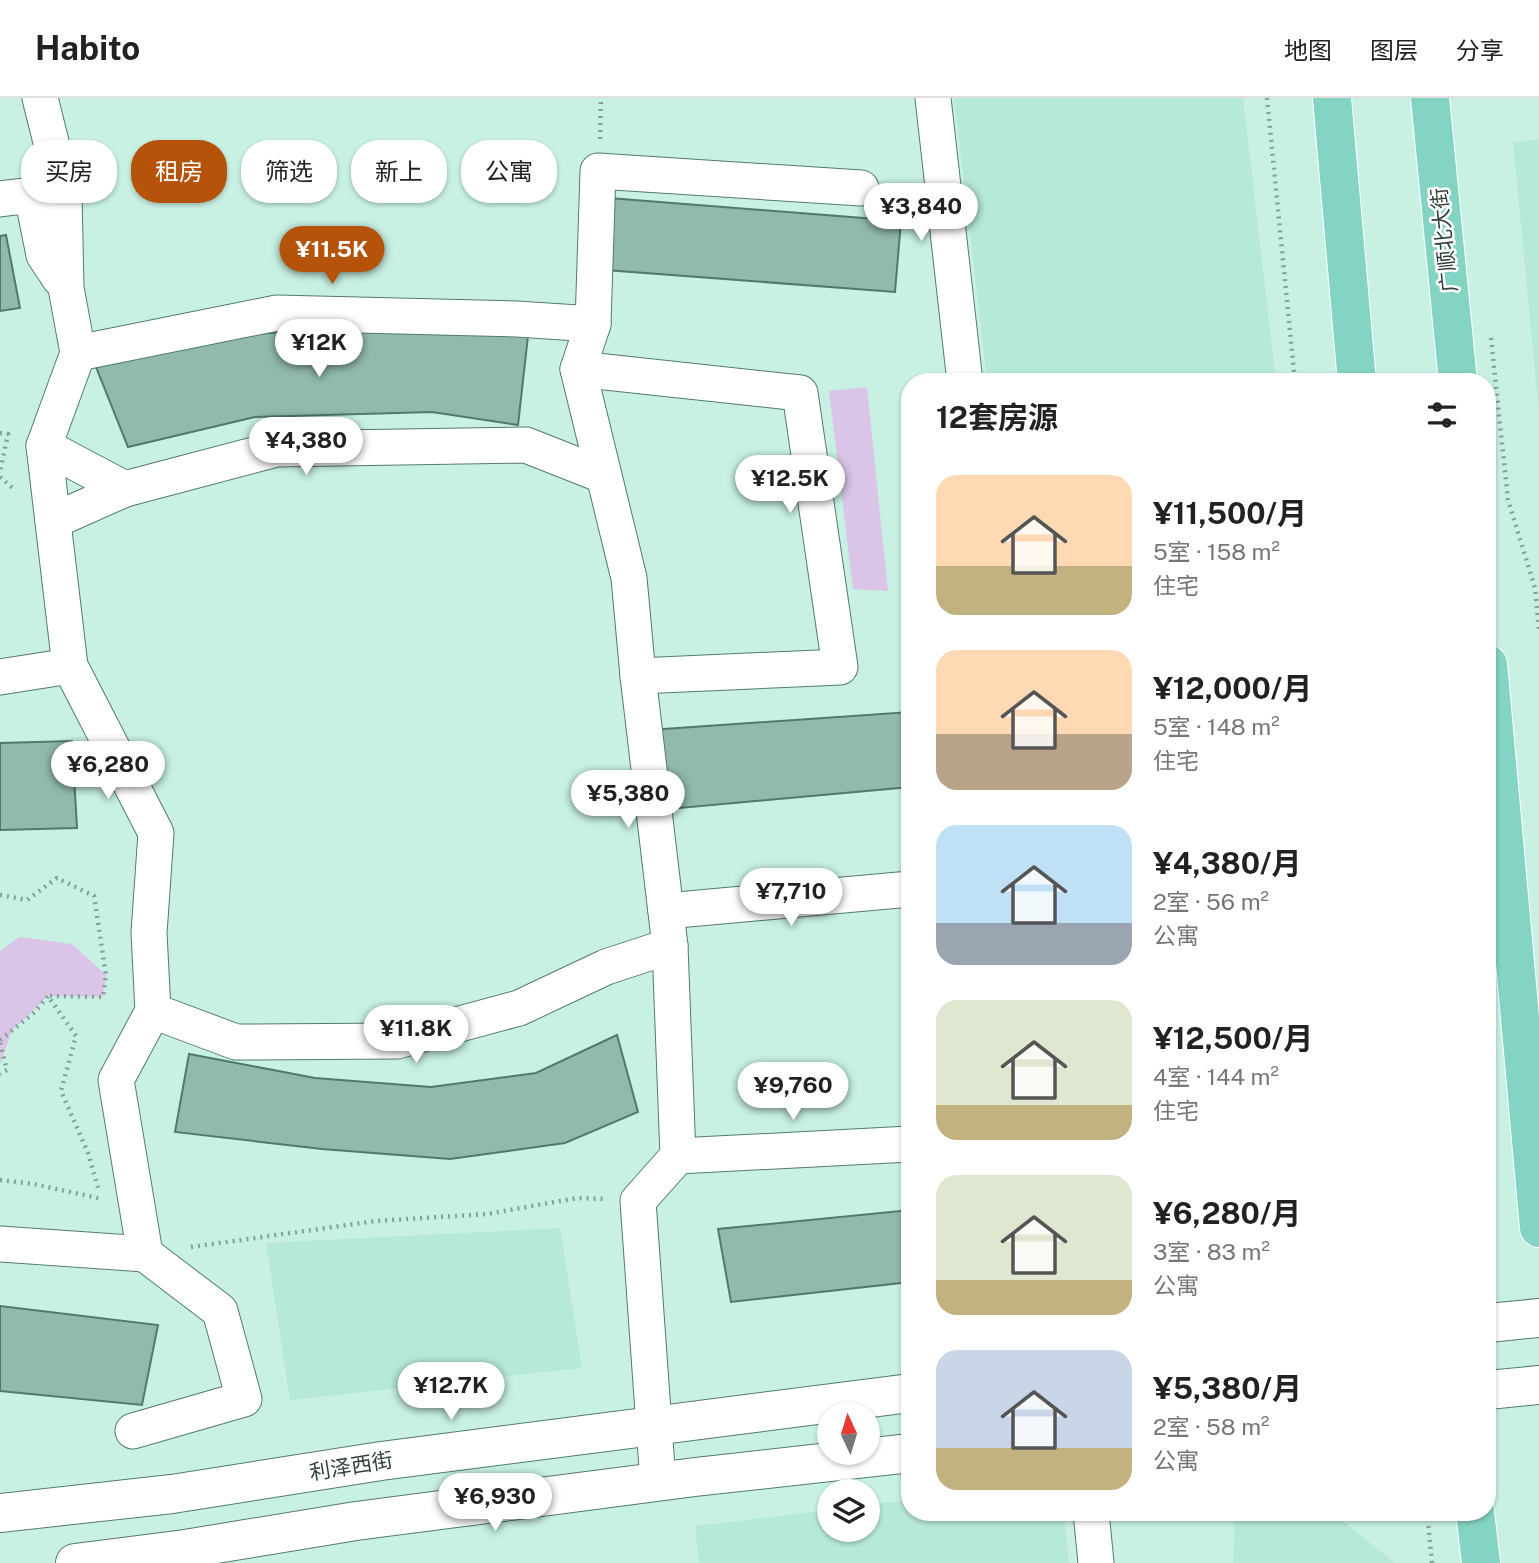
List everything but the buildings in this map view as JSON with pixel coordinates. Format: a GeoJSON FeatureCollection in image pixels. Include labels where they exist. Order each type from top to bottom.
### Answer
{"type":"FeatureCollection","features":[{"type":"Feature","properties":{"kind":"main road"},"geometry":{"type":"LineString","coordinates":[[1332,98],[1356,373]]}},
{"type":"Feature","properties":{"kind":"main road","name":"广顺北大街"},"geometry":{"type":"LineString","coordinates":[[1430,98],[1457,373]]}},
{"type":"Feature","properties":{"kind":"main road"},"geometry":{"type":"LineString","coordinates":[[1496,752],[1539,1228]]}},
{"type":"Feature","properties":{"kind":"main road"},"geometry":{"type":"LineString","coordinates":[[1476,1521],[1481,1563]]}},
{"type":"Feature","properties":{"kind":"street"},"geometry":{"type":"LineString","coordinates":[[40,98],[64,194],[66,288],[78,353],[44,446],[70,666],[156,833],[149,933],[153,1011],[116,1080],[145,1254]]}},
{"type":"Feature","properties":{"kind":"street"},"geometry":{"type":"LineString","coordinates":[[933,98],[964,373]]}},
{"type":"Feature","properties":{"kind":"street"},"geometry":{"type":"LineString","coordinates":[[658,1482],[638,1201],[678,1156],[670,946],[629,578],[578,369],[593,324],[598,171],[861,188]]}},
{"type":"Feature","properties":{"kind":"street"},"geometry":{"type":"LineString","coordinates":[[0,199],[32,195],[44,255],[66,288]]}},
{"type":"Feature","properties":{"kind":"street"},"geometry":{"type":"LineString","coordinates":[[78,353],[277,313],[517,319],[593,324]]}},
{"type":"Feature","properties":{"kind":"street"},"geometry":{"type":"LineString","coordinates":[[578,369],[800,393],[840,667],[638,676]]}},
{"type":"Feature","properties":{"kind":"street"},"geometry":{"type":"LineString","coordinates":[[53,521],[125,489],[276,449],[526,445],[602,475]]}},
{"type":"Feature","properties":{"kind":"street"},"geometry":{"type":"LineString","coordinates":[[44,446],[125,489]]}},
{"type":"Feature","properties":{"kind":"street"},"geometry":{"type":"LineString","coordinates":[[0,677],[70,666]]}},
{"type":"Feature","properties":{"kind":"street"},"geometry":{"type":"LineString","coordinates":[[667,911],[901,891]]}},
{"type":"Feature","properties":{"kind":"street"},"geometry":{"type":"LineString","coordinates":[[153,1011],[236,1042],[397,1041],[519,1008],[606,967],[670,946]]}},
{"type":"Feature","properties":{"kind":"street"},"geometry":{"type":"LineString","coordinates":[[678,1156],[901,1144]]}},
{"type":"Feature","properties":{"kind":"street"},"geometry":{"type":"LineString","coordinates":[[0,1244],[145,1254],[220,1311],[244,1399],[133,1431]]}},
{"type":"Feature","properties":{"kind":"street"},"geometry":{"type":"LineString","coordinates":[[1496,1322],[1539,1318]]}},
{"type":"Feature","properties":{"kind":"street"},"geometry":{"type":"LineString","coordinates":[[1496,1389],[1539,1385]]}},
{"type":"Feature","properties":{"kind":"street","name":"利泽西街"},"geometry":{"type":"LineString","coordinates":[[0,1513],[172,1494],[381,1461],[901,1394]]}},
{"type":"Feature","properties":{"kind":"street"},"geometry":{"type":"LineString","coordinates":[[75,1563],[185,1549],[356,1521],[901,1454]]}},
{"type":"Feature","properties":{"kind":"street"},"geometry":{"type":"LineString","coordinates":[[1092,1521],[1096,1563]]}},
{"type":"Feature","properties":{"kind":"path"},"geometry":{"type":"LineString","coordinates":[[598,171],[601,98]]}},
{"type":"Feature","properties":{"kind":"path"},"geometry":{"type":"LineString","coordinates":[[1267,98],[1294,373]]}},
{"type":"Feature","properties":{"kind":"path"},"geometry":{"type":"LineString","coordinates":[[1491,334],[1495,373]]}},
{"type":"Feature","properties":{"kind":"path"},"geometry":{"type":"LineString","coordinates":[[1496,383],[1508,500],[1535,588],[1539,630]]}},
{"type":"Feature","properties":{"kind":"path"},"geometry":{"type":"LineString","coordinates":[[0,433],[8,434],[0,472]]}},
{"type":"Feature","properties":{"kind":"path"},"geometry":{"type":"LineString","coordinates":[[0,895],[27,900],[57,878],[94,895],[106,975],[103,997],[48,996]]}},
{"type":"Feature","properties":{"kind":"path"},"geometry":{"type":"LineString","coordinates":[[0,1074],[7,1070],[0,1042],[35,1012],[48,996]]}},
{"type":"Feature","properties":{"kind":"path"},"geometry":{"type":"LineString","coordinates":[[0,1180],[34,1184],[102,1201],[88,1153],[61,1091],[76,1036],[48,996]]}},
{"type":"Feature","properties":{"kind":"path"},"geometry":{"type":"LineString","coordinates":[[145,1254],[376,1221],[487,1214],[577,1198],[638,1201]]}},
{"type":"Feature","properties":{"kind":"path"},"geometry":{"type":"LineString","coordinates":[[1428,1521],[1432,1563]]}},
{"type":"Feature","properties":{"kind":"shaded area"},"geometry":{"type":"Polygon","coordinates":[[[954,98],[1243,98],[1275,373],[986,373],[954,98]]]}},
{"type":"Feature","properties":{"kind":"shaded area"},"geometry":{"type":"Polygon","coordinates":[[[1539,139],[1539,413],[1513,142],[1539,139]]]}},
{"type":"Feature","properties":{"kind":"shaded area"},"geometry":{"type":"Polygon","coordinates":[[[867,387],[888,591],[853,589],[829,391],[867,387]]]}},
{"type":"Feature","properties":{"kind":"shaded area"},"geometry":{"type":"Polygon","coordinates":[[[20,937],[72,944],[106,975],[103,997],[48,996],[12,1031],[0,1064],[0,951],[20,937]]]}},
{"type":"Feature","properties":{"kind":"shaded area"},"geometry":{"type":"Polygon","coordinates":[[[560,1228],[582,1368],[290,1400],[266,1243],[560,1228]]]}},
{"type":"Feature","properties":{"kind":"shaded area"},"geometry":{"type":"Polygon","coordinates":[[[901,1501],[901,1521],[1065,1521],[1069,1563],[699,1563],[695,1526],[817,1511],[817,1542],[880,1542],[880,1504],[901,1501]]]}},
{"type":"Feature","properties":{"kind":"shaded area"},"geometry":{"type":"Polygon","coordinates":[[[1235,1521],[1343,1521],[1395,1563],[1233,1563],[1235,1521]]]}}]}
